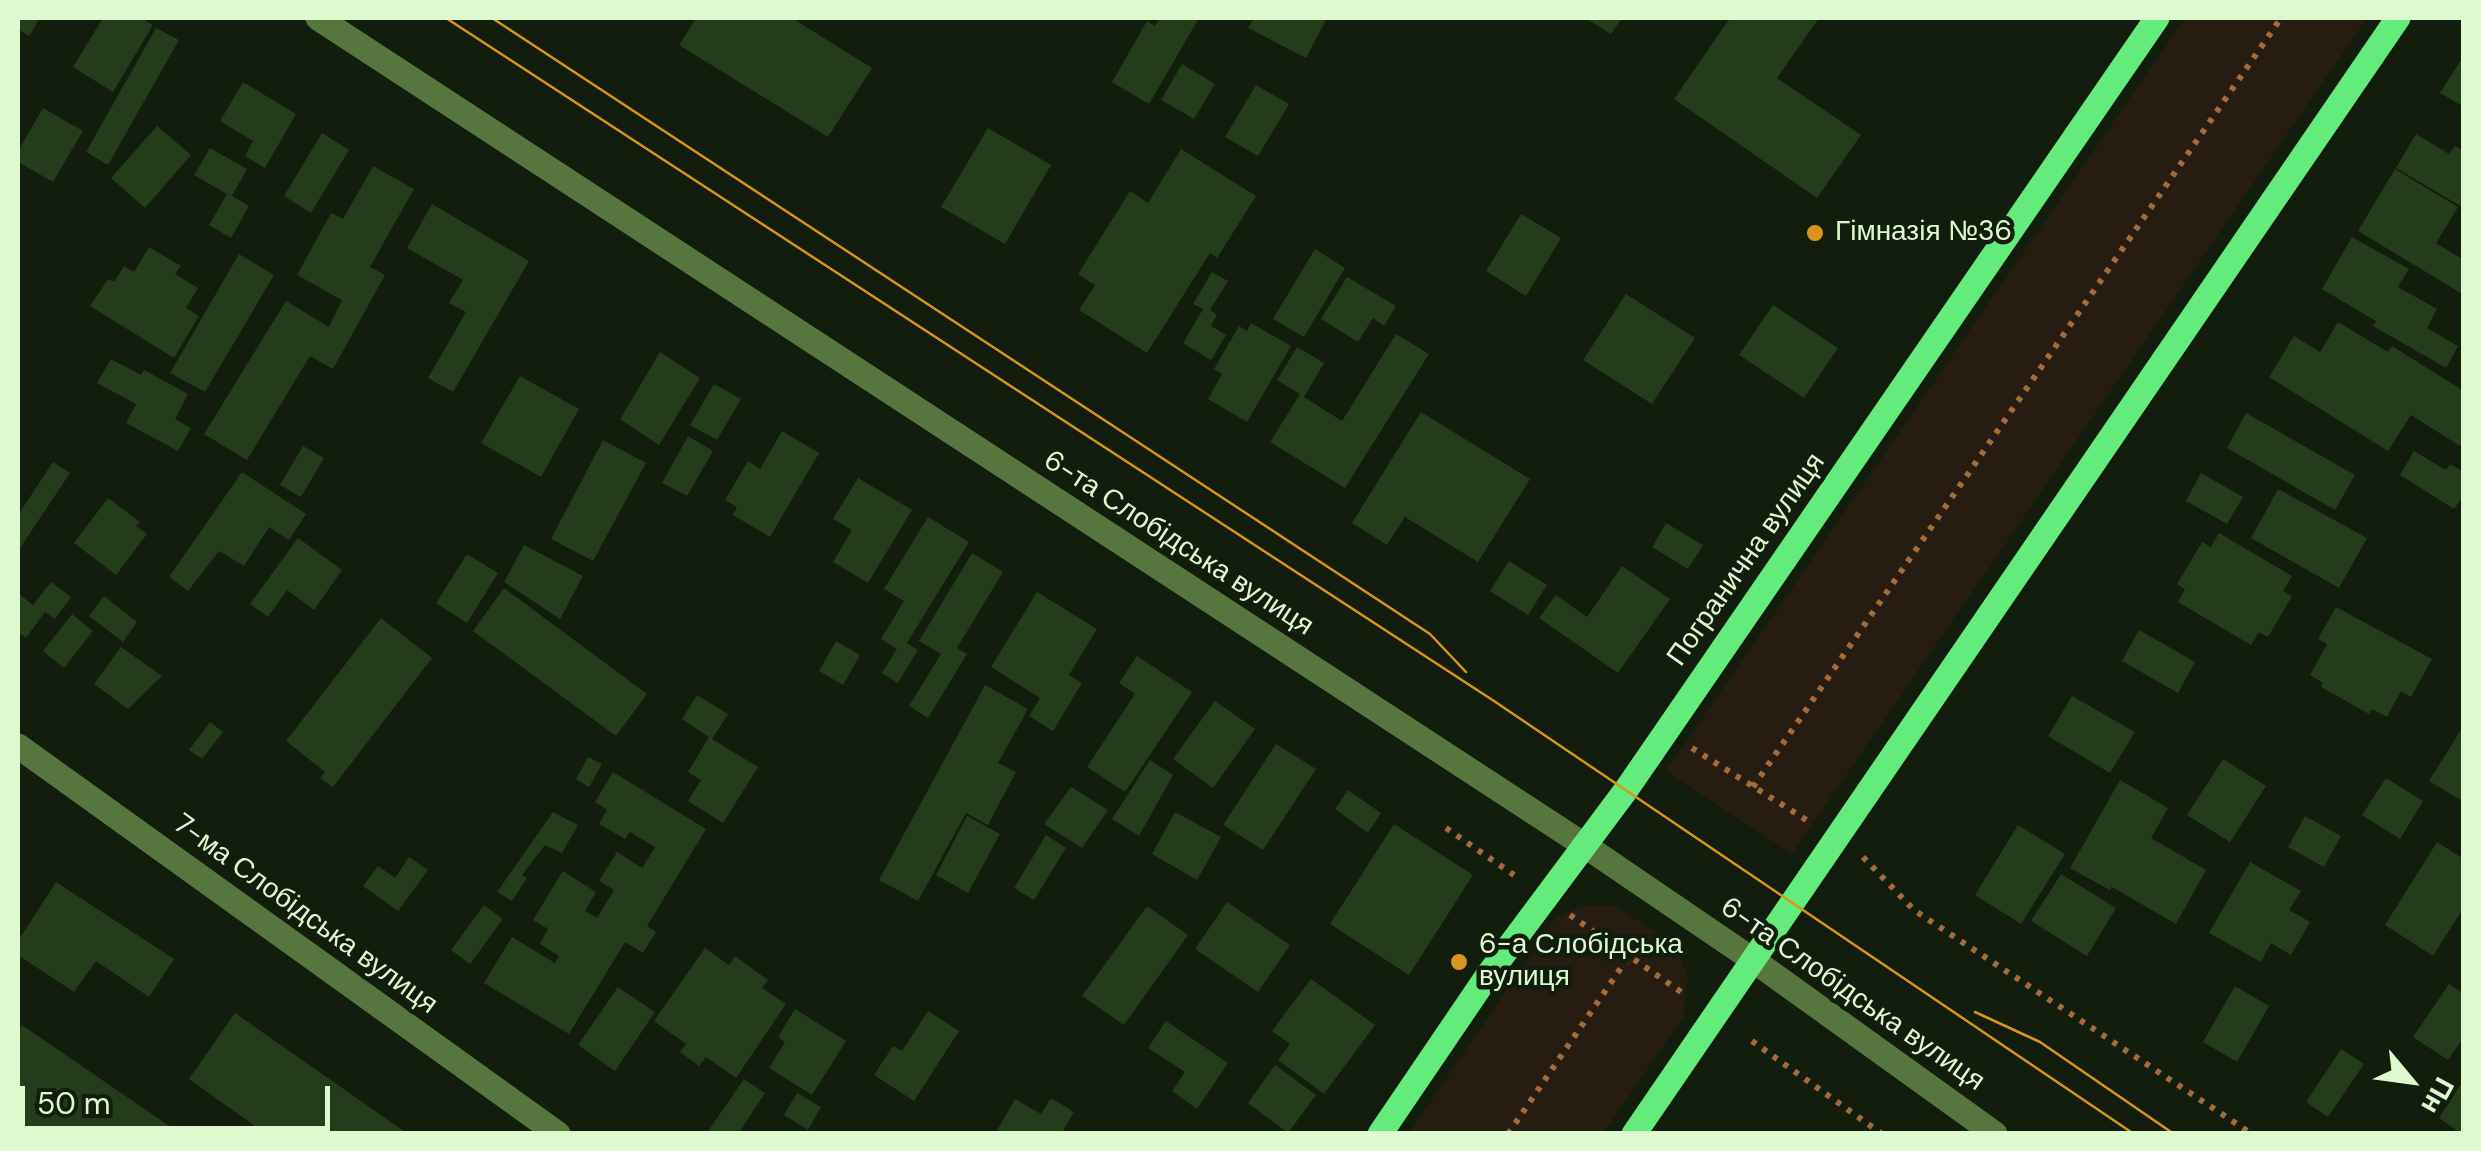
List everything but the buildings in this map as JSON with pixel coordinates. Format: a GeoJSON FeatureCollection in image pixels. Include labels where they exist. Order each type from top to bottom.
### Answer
{"type":"FeatureCollection","features":[{"type":"Feature","properties":{"kind":"main road","name":"Погранична вулиця"},"geometry":{"type":"LineString","coordinates":[[1380,1134],[1488,975],[1626,790],[2157,18]]}},
{"type":"Feature","properties":{"kind":"main road"},"geometry":{"type":"LineString","coordinates":[[1634,1134],[2398,18]]}},
{"type":"Feature","properties":{"kind":"street","name":"6-та Слобідська вулиця"},"geometry":{"type":"LineString","coordinates":[[318,18],[1584,845],[1995,1134]]}},
{"type":"Feature","properties":{"kind":"street","name":"7-ма Слобідська вулиця"},"geometry":{"type":"LineString","coordinates":[[18,746],[558,1134]]}},
{"type":"Feature","properties":{"kind":"path"},"geometry":{"type":"LineString","coordinates":[[1753,787],[2281,18]]}},
{"type":"Feature","properties":{"kind":"path"},"geometry":{"type":"LineString","coordinates":[[1686,745],[1810,822]]}},
{"type":"Feature","properties":{"kind":"path"},"geometry":{"type":"LineString","coordinates":[[1446,828],[1514,876]]}},
{"type":"Feature","properties":{"kind":"path"},"geometry":{"type":"LineString","coordinates":[[1862,856],[1914,910],[2252,1134]]}},
{"type":"Feature","properties":{"kind":"path"},"geometry":{"type":"LineString","coordinates":[[1568,913],[1684,994]]}},
{"type":"Feature","properties":{"kind":"path"},"geometry":{"type":"LineString","coordinates":[[1508,1134],[1629,956]]}},
{"type":"Feature","properties":{"kind":"path"},"geometry":{"type":"LineString","coordinates":[[1752,1042],[1882,1134]]}},
{"type":"Feature","properties":{"kind":"shaded area"},"geometry":{"type":"Polygon","coordinates":[[[2185,18],[2367,18],[1792,854],[1666,771],[2185,18]]]}},
{"type":"Feature","properties":{"kind":"shaded area"},"geometry":{"type":"Polygon","coordinates":[[[1613,905],[1675,944],[1688,976],[1683,1018],[1603,1133],[1409,1133],[1555,919],[1582,906],[1613,905]]]}},
{"type":"Feature","properties":{"kind":"tram line"},"geometry":{"type":"LineString","coordinates":[[446,18],[1494,701],[2134,1134]]}},
{"type":"Feature","properties":{"kind":"tram line"},"geometry":{"type":"LineString","coordinates":[[492,18],[1430,634],[1466,672]]}},
{"type":"Feature","properties":{"kind":"tram line"},"geometry":{"type":"LineString","coordinates":[[1975,1012],[2040,1042],[2174,1134]]}},
{"type":"Feature","properties":{"kind":"place","name":"Гімназія №36"},"geometry":{"type":"Point","coordinates":[1815,233]}},
{"type":"Feature","properties":{"kind":"place","name":"6-а Слобідська вулиця"},"geometry":{"type":"Point","coordinates":[1459,962]}}]}
